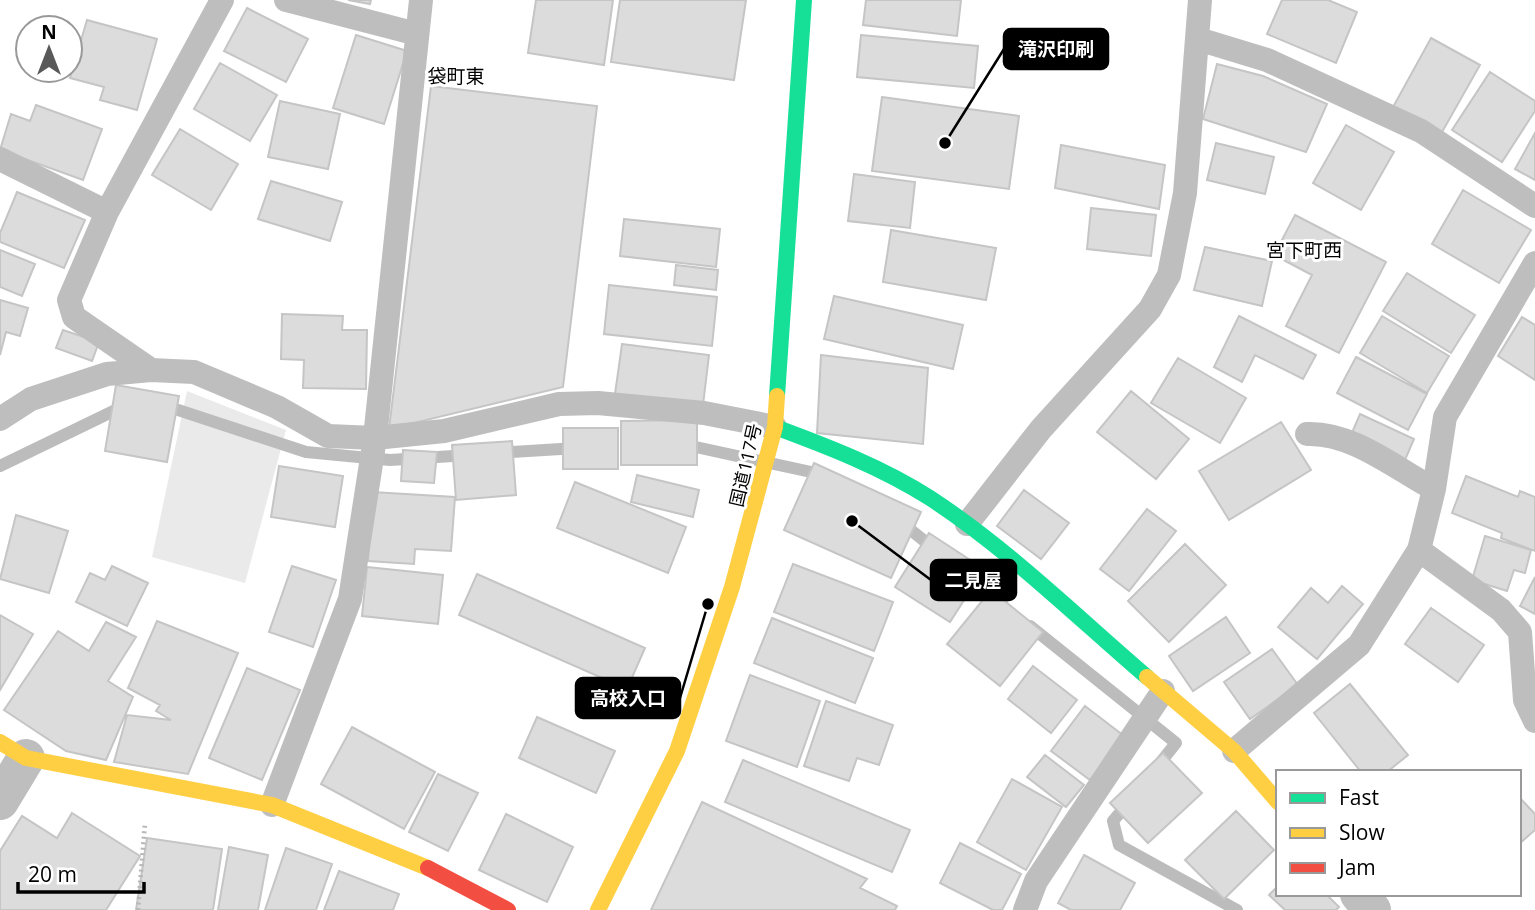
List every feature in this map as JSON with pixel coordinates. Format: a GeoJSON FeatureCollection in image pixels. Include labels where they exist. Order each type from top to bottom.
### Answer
{"type":"FeatureCollection","features":[{"type":"Feature","properties":{"kind":"main road","name":"国道117号"},"geometry":{"type":"LineString","coordinates":[[600,910],[677,751],[733,587],[775,427],[804,0]]}},
{"type":"Feature","properties":{"kind":"main road"},"geometry":{"type":"LineString","coordinates":[[775,427],[860,459],[928,497],[967,524],[1234,751],[1276,800]]}},
{"type":"Feature","properties":{"kind":"main road"},"geometry":{"type":"LineString","coordinates":[[13,750],[272,805],[431,869],[508,910]]}},
{"type":"Feature","properties":{"kind":"street"},"geometry":{"type":"LineString","coordinates":[[0,801],[13,750]]}},
{"type":"Feature","properties":{"kind":"street"},"geometry":{"type":"LineString","coordinates":[[1361,896],[1373,910]]}},
{"type":"Feature","properties":{"kind":"lane"},"geometry":{"type":"LineString","coordinates":[[151,370],[74,317],[69,300],[107,212],[222,0]]}},
{"type":"Feature","properties":{"kind":"lane"},"geometry":{"type":"LineString","coordinates":[[286,0],[417,34]]}},
{"type":"Feature","properties":{"kind":"lane"},"geometry":{"type":"LineString","coordinates":[[272,805],[350,599],[375,438],[421,0]]}},
{"type":"Feature","properties":{"kind":"lane"},"geometry":{"type":"LineString","coordinates":[[967,524],[1041,429],[1150,309],[1168,275],[1185,193],[1200,0]]}},
{"type":"Feature","properties":{"kind":"lane"},"geometry":{"type":"LineString","coordinates":[[1198,39],[1267,60],[1421,131],[1535,206]]}},
{"type":"Feature","properties":{"kind":"lane"},"geometry":{"type":"LineString","coordinates":[[0,159],[107,212]]}},
{"type":"Feature","properties":{"kind":"lane"},"geometry":{"type":"LineString","coordinates":[[1234,751],[1359,645],[1419,550],[1434,489],[1445,417],[1535,263]]}},
{"type":"Feature","properties":{"kind":"lane"},"geometry":{"type":"LineString","coordinates":[[0,419],[32,399],[107,374],[151,370],[194,372],[277,407],[328,436],[375,438],[444,431],[559,404],[598,403],[704,413],[775,427]]}},
{"type":"Feature","properties":{"kind":"lane"},"geometry":{"type":"LineString","coordinates":[[1307,434],[1324,434],[1343,439],[1434,489]]}},
{"type":"Feature","properties":{"kind":"lane"},"geometry":{"type":"LineString","coordinates":[[1419,550],[1501,610],[1520,632],[1525,700],[1535,721]]}},
{"type":"Feature","properties":{"kind":"lane"},"geometry":{"type":"LineString","coordinates":[[1025,910],[1036,880],[1163,691]]}},
{"type":"Feature","properties":{"kind":"path"},"geometry":{"type":"LineString","coordinates":[[138,910],[149,781]]}},
{"type":"Feature","properties":{"kind":"shaded area"},"geometry":{"type":"Polygon","coordinates":[[[187,391],[286,430],[245,583],[152,557],[187,391]]]}},
{"type":"Feature","properties":{"kind":"building"},"geometry":{"type":"Polygon","coordinates":[[[348,0],[371,0],[370,4],[348,0]]]}},
{"type":"Feature","properties":{"kind":"building"},"geometry":{"type":"Polygon","coordinates":[[[536,0],[613,0],[604,65],[528,53],[536,0]]]}},
{"type":"Feature","properties":{"kind":"building"},"geometry":{"type":"Polygon","coordinates":[[[620,0],[746,0],[734,80],[611,62],[620,0]]]}},
{"type":"Feature","properties":{"kind":"building"},"geometry":{"type":"Polygon","coordinates":[[[866,0],[961,0],[957,36],[863,25],[866,0]]]}},
{"type":"Feature","properties":{"kind":"building"},"geometry":{"type":"Polygon","coordinates":[[[1282,0],[1328,0],[1357,12],[1336,63],[1267,34],[1282,0]]]}},
{"type":"Feature","properties":{"kind":"building"},"geometry":{"type":"Polygon","coordinates":[[[247,8],[308,39],[286,82],[224,51],[247,8]]]}},
{"type":"Feature","properties":{"kind":"building"},"geometry":{"type":"Polygon","coordinates":[[[87,20],[157,39],[137,110],[100,100],[104,87],[84,82],[84,30],[87,20]]]}},
{"type":"Feature","properties":{"kind":"building"},"geometry":{"type":"Polygon","coordinates":[[[356,35],[407,51],[384,124],[333,108],[356,35]]]}},
{"type":"Feature","properties":{"kind":"building"},"geometry":{"type":"Polygon","coordinates":[[[861,35],[978,46],[974,88],[857,77],[861,35]]]}},
{"type":"Feature","properties":{"kind":"building"},"geometry":{"type":"Polygon","coordinates":[[[1431,38],[1480,65],[1441,134],[1393,107],[1431,38]]]}},
{"type":"Feature","properties":{"kind":"building"},"geometry":{"type":"Polygon","coordinates":[[[220,63],[277,95],[250,141],[194,109],[220,63]]]}},
{"type":"Feature","properties":{"kind":"building"},"geometry":{"type":"Polygon","coordinates":[[[1217,64],[1263,76],[1327,104],[1306,152],[1203,119],[1217,64]]]}},
{"type":"Feature","properties":{"kind":"building"},"geometry":{"type":"Polygon","coordinates":[[[1490,72],[1535,101],[1535,111],[1502,162],[1452,130],[1490,72]]]}},
{"type":"Feature","properties":{"kind":"building"},"geometry":{"type":"Polygon","coordinates":[[[431,86],[597,106],[563,387],[389,429],[431,86]]]}},
{"type":"Feature","properties":{"kind":"building"},"geometry":{"type":"Polygon","coordinates":[[[882,97],[1019,116],[1009,189],[872,171],[882,97]]]}},
{"type":"Feature","properties":{"kind":"building"},"geometry":{"type":"Polygon","coordinates":[[[280,101],[340,114],[328,169],[268,157],[280,101]]]}},
{"type":"Feature","properties":{"kind":"building"},"geometry":{"type":"Polygon","coordinates":[[[36,105],[102,129],[83,180],[0,150],[11,114],[30,121],[36,105]]]}},
{"type":"Feature","properties":{"kind":"building"},"geometry":{"type":"Polygon","coordinates":[[[1346,125],[1394,152],[1361,210],[1313,183],[1346,125]]]}},
{"type":"Feature","properties":{"kind":"building"},"geometry":{"type":"Polygon","coordinates":[[[180,129],[238,164],[211,210],[152,175],[180,129]]]}},
{"type":"Feature","properties":{"kind":"building"},"geometry":{"type":"Polygon","coordinates":[[[1535,133],[1535,180],[1515,169],[1535,133]]]}},
{"type":"Feature","properties":{"kind":"building"},"geometry":{"type":"Polygon","coordinates":[[[1216,143],[1274,157],[1265,194],[1207,180],[1216,143]]]}},
{"type":"Feature","properties":{"kind":"building"},"geometry":{"type":"Polygon","coordinates":[[[1061,145],[1165,165],[1159,209],[1055,188],[1061,145]]]}},
{"type":"Feature","properties":{"kind":"building"},"geometry":{"type":"Polygon","coordinates":[[[854,174],[915,182],[910,228],[848,221],[854,174]]]}},
{"type":"Feature","properties":{"kind":"building"},"geometry":{"type":"Polygon","coordinates":[[[271,181],[342,202],[330,241],[258,219],[271,181]]]}},
{"type":"Feature","properties":{"kind":"building"},"geometry":{"type":"Polygon","coordinates":[[[1463,190],[1531,230],[1499,283],[1432,244],[1463,190]]]}},
{"type":"Feature","properties":{"kind":"building"},"geometry":{"type":"Polygon","coordinates":[[[17,192],[85,220],[64,268],[0,242],[0,233],[17,192]]]}},
{"type":"Feature","properties":{"kind":"building"},"geometry":{"type":"Polygon","coordinates":[[[1091,208],[1156,215],[1151,256],[1087,249],[1091,208]]]}},
{"type":"Feature","properties":{"kind":"building"},"geometry":{"type":"Polygon","coordinates":[[[1295,215],[1386,262],[1339,353],[1286,326],[1312,275],[1274,255],[1295,215]]]}},
{"type":"Feature","properties":{"kind":"building"},"geometry":{"type":"Polygon","coordinates":[[[624,219],[720,229],[716,267],[620,256],[624,219]]]}},
{"type":"Feature","properties":{"kind":"building"},"geometry":{"type":"Polygon","coordinates":[[[891,230],[996,248],[986,300],[883,282],[891,230]]]}},
{"type":"Feature","properties":{"kind":"building"},"geometry":{"type":"Polygon","coordinates":[[[1205,247],[1272,261],[1262,306],[1194,290],[1205,247]]]}},
{"type":"Feature","properties":{"kind":"building"},"geometry":{"type":"Polygon","coordinates":[[[0,250],[35,264],[22,296],[0,287],[0,250]]]}},
{"type":"Feature","properties":{"kind":"building"},"geometry":{"type":"Polygon","coordinates":[[[676,265],[718,270],[716,290],[674,285],[676,265]]]}},
{"type":"Feature","properties":{"kind":"building"},"geometry":{"type":"Polygon","coordinates":[[[1407,273],[1475,315],[1451,353],[1383,311],[1407,273]]]}},
{"type":"Feature","properties":{"kind":"building"},"geometry":{"type":"Polygon","coordinates":[[[609,285],[717,297],[712,346],[604,334],[609,285]]]}},
{"type":"Feature","properties":{"kind":"building"},"geometry":{"type":"Polygon","coordinates":[[[834,296],[963,325],[953,369],[824,339],[834,296]]]}},
{"type":"Feature","properties":{"kind":"building"},"geometry":{"type":"Polygon","coordinates":[[[0,300],[28,308],[20,336],[6,332],[0,355],[0,300]]]}},
{"type":"Feature","properties":{"kind":"building"},"geometry":{"type":"Polygon","coordinates":[[[282,314],[343,316],[342,330],[367,330],[366,389],[303,388],[304,360],[281,359],[282,314]]]}},
{"type":"Feature","properties":{"kind":"building"},"geometry":{"type":"Polygon","coordinates":[[[1239,316],[1316,355],[1303,379],[1255,355],[1242,382],[1214,367],[1239,316]]]}},
{"type":"Feature","properties":{"kind":"building"},"geometry":{"type":"Polygon","coordinates":[[[1382,316],[1449,356],[1427,393],[1360,353],[1382,316]]]}},
{"type":"Feature","properties":{"kind":"building"},"geometry":{"type":"Polygon","coordinates":[[[1522,317],[1535,325],[1535,380],[1498,356],[1522,317]]]}},
{"type":"Feature","properties":{"kind":"building"},"geometry":{"type":"Polygon","coordinates":[[[63,330],[99,342],[92,361],[56,348],[63,330]]]}},
{"type":"Feature","properties":{"kind":"building"},"geometry":{"type":"Polygon","coordinates":[[[622,344],[709,355],[703,405],[615,394],[622,344]]]}},
{"type":"Feature","properties":{"kind":"building"},"geometry":{"type":"Polygon","coordinates":[[[821,355],[928,368],[923,444],[817,433],[821,355]]]}},
{"type":"Feature","properties":{"kind":"building"},"geometry":{"type":"Polygon","coordinates":[[[1356,357],[1427,394],[1408,430],[1337,393],[1356,357]]]}},
{"type":"Feature","properties":{"kind":"building"},"geometry":{"type":"Polygon","coordinates":[[[1178,358],[1246,398],[1220,443],[1151,403],[1178,358]]]}},
{"type":"Feature","properties":{"kind":"building"},"geometry":{"type":"Polygon","coordinates":[[[116,385],[179,396],[167,462],[105,451],[116,385]]]}},
{"type":"Feature","properties":{"kind":"building"},"geometry":{"type":"Polygon","coordinates":[[[1131,391],[1189,439],[1156,479],[1097,432],[1131,391]]]}},
{"type":"Feature","properties":{"kind":"building"},"geometry":{"type":"Polygon","coordinates":[[[1360,414],[1414,439],[1405,460],[1351,435],[1360,414]]]}},
{"type":"Feature","properties":{"kind":"building"},"geometry":{"type":"Polygon","coordinates":[[[697,420],[697,465],[621,465],[621,421],[697,420]]]}},
{"type":"Feature","properties":{"kind":"building"},"geometry":{"type":"Polygon","coordinates":[[[1281,422],[1311,470],[1229,520],[1199,471],[1281,422]]]}},
{"type":"Feature","properties":{"kind":"building"},"geometry":{"type":"Polygon","coordinates":[[[563,428],[618,428],[618,469],[563,469],[563,428]]]}},
{"type":"Feature","properties":{"kind":"building"},"geometry":{"type":"Polygon","coordinates":[[[512,441],[516,495],[456,500],[452,445],[512,441]]]}},
{"type":"Feature","properties":{"kind":"building"},"geometry":{"type":"Polygon","coordinates":[[[403,450],[437,452],[434,483],[401,481],[403,450]]]}},
{"type":"Feature","properties":{"kind":"building"},"geometry":{"type":"Polygon","coordinates":[[[814,463],[921,512],[891,578],[784,530],[814,463]]]}},
{"type":"Feature","properties":{"kind":"building"},"geometry":{"type":"Polygon","coordinates":[[[279,466],[343,476],[335,527],[271,517],[279,466]]]}},
{"type":"Feature","properties":{"kind":"building"},"geometry":{"type":"Polygon","coordinates":[[[637,475],[699,490],[693,517],[631,502],[637,475]]]}},
{"type":"Feature","properties":{"kind":"building"},"geometry":{"type":"Polygon","coordinates":[[[1466,476],[1518,497],[1520,491],[1535,497],[1535,551],[1501,538],[1502,533],[1452,513],[1466,476]]]}},
{"type":"Feature","properties":{"kind":"building"},"geometry":{"type":"Polygon","coordinates":[[[575,482],[686,527],[668,573],[557,528],[575,482]]]}},
{"type":"Feature","properties":{"kind":"building"},"geometry":{"type":"Polygon","coordinates":[[[1024,490],[1069,523],[1041,559],[997,526],[1024,490]]]}},
{"type":"Feature","properties":{"kind":"building"},"geometry":{"type":"Polygon","coordinates":[[[372,492],[455,497],[451,551],[415,549],[414,564],[368,561],[372,492]]]}},
{"type":"Feature","properties":{"kind":"building"},"geometry":{"type":"Polygon","coordinates":[[[1147,509],[1176,531],[1129,591],[1100,569],[1147,509]]]}},
{"type":"Feature","properties":{"kind":"building"},"geometry":{"type":"Polygon","coordinates":[[[16,515],[68,531],[49,593],[0,579],[16,515]]]}},
{"type":"Feature","properties":{"kind":"building"},"geometry":{"type":"Polygon","coordinates":[[[929,533],[984,569],[950,622],[895,587],[929,533]]]}},
{"type":"Feature","properties":{"kind":"building"},"geometry":{"type":"Polygon","coordinates":[[[1485,536],[1531,550],[1525,573],[1514,570],[1507,591],[1472,580],[1485,536]]]}},
{"type":"Feature","properties":{"kind":"building"},"geometry":{"type":"Polygon","coordinates":[[[1185,544],[1226,585],[1169,642],[1128,601],[1185,544]]]}},
{"type":"Feature","properties":{"kind":"building"},"geometry":{"type":"Polygon","coordinates":[[[793,564],[893,602],[874,651],[774,612],[793,564]]]}},
{"type":"Feature","properties":{"kind":"building"},"geometry":{"type":"Polygon","coordinates":[[[112,566],[148,583],[127,626],[76,602],[90,573],[105,580],[112,566]]]}},
{"type":"Feature","properties":{"kind":"building"},"geometry":{"type":"Polygon","coordinates":[[[292,566],[336,580],[313,647],[269,632],[292,566]]]}},
{"type":"Feature","properties":{"kind":"building"},"geometry":{"type":"Polygon","coordinates":[[[367,567],[443,575],[438,624],[362,616],[367,567]]]}},
{"type":"Feature","properties":{"kind":"building"},"geometry":{"type":"Polygon","coordinates":[[[477,574],[645,648],[627,689],[459,615],[477,574]]]}},
{"type":"Feature","properties":{"kind":"building"},"geometry":{"type":"Polygon","coordinates":[[[1535,577],[1535,614],[1520,606],[1535,577]]]}},
{"type":"Feature","properties":{"kind":"building"},"geometry":{"type":"Polygon","coordinates":[[[1342,586],[1363,604],[1317,659],[1278,627],[1311,588],[1328,603],[1342,586]]]}},
{"type":"Feature","properties":{"kind":"building"},"geometry":{"type":"Polygon","coordinates":[[[991,590],[1043,632],[1000,686],[947,644],[991,590]]]}},
{"type":"Feature","properties":{"kind":"building"},"geometry":{"type":"Polygon","coordinates":[[[1431,608],[1484,645],[1458,682],[1405,644],[1431,608]]]}},
{"type":"Feature","properties":{"kind":"building"},"geometry":{"type":"Polygon","coordinates":[[[0,615],[33,634],[0,690],[0,615]]]}},
{"type":"Feature","properties":{"kind":"building"},"geometry":{"type":"Polygon","coordinates":[[[1226,617],[1250,653],[1193,691],[1169,656],[1226,617]]]}},
{"type":"Feature","properties":{"kind":"building"},"geometry":{"type":"Polygon","coordinates":[[[772,618],[873,658],[855,703],[754,663],[772,618]]]}},
{"type":"Feature","properties":{"kind":"building"},"geometry":{"type":"Polygon","coordinates":[[[157,621],[238,653],[188,774],[114,762],[127,715],[171,720],[156,711],[160,705],[128,688],[157,621]]]}},
{"type":"Feature","properties":{"kind":"building"},"geometry":{"type":"Polygon","coordinates":[[[106,622],[136,637],[108,681],[133,697],[106,760],[66,751],[4,710],[58,631],[89,651],[106,622]]]}},
{"type":"Feature","properties":{"kind":"building"},"geometry":{"type":"Polygon","coordinates":[[[1272,649],[1298,685],[1250,719],[1224,682],[1272,649]]]}},
{"type":"Feature","properties":{"kind":"building"},"geometry":{"type":"Polygon","coordinates":[[[1033,666],[1077,700],[1051,733],[1008,699],[1033,666]]]}},
{"type":"Feature","properties":{"kind":"building"},"geometry":{"type":"Polygon","coordinates":[[[247,668],[300,690],[262,780],[209,758],[247,668]]]}},
{"type":"Feature","properties":{"kind":"building"},"geometry":{"type":"Polygon","coordinates":[[[750,675],[820,701],[797,767],[726,741],[750,675]]]}},
{"type":"Feature","properties":{"kind":"building"},"geometry":{"type":"Polygon","coordinates":[[[1350,684],[1408,755],[1389,770],[1359,770],[1314,713],[1350,684]]]}},
{"type":"Feature","properties":{"kind":"building"},"geometry":{"type":"Polygon","coordinates":[[[826,701],[893,725],[879,765],[857,758],[849,781],[804,766],[826,701]]]}},
{"type":"Feature","properties":{"kind":"building"},"geometry":{"type":"Polygon","coordinates":[[[1085,706],[1124,736],[1090,780],[1051,751],[1085,706]]]}},
{"type":"Feature","properties":{"kind":"building"},"geometry":{"type":"Polygon","coordinates":[[[537,717],[615,751],[596,793],[519,758],[537,717]]]}},
{"type":"Feature","properties":{"kind":"building"},"geometry":{"type":"Polygon","coordinates":[[[352,727],[435,772],[404,829],[321,784],[352,727]]]}},
{"type":"Feature","properties":{"kind":"building"},"geometry":{"type":"Polygon","coordinates":[[[1163,753],[1202,793],[1148,843],[1110,803],[1163,753]]]}},
{"type":"Feature","properties":{"kind":"building"},"geometry":{"type":"Polygon","coordinates":[[[1045,755],[1084,785],[1066,807],[1027,777],[1045,755]]]}},
{"type":"Feature","properties":{"kind":"building"},"geometry":{"type":"Polygon","coordinates":[[[743,760],[910,830],[892,872],[725,802],[743,760]]]}},
{"type":"Feature","properties":{"kind":"building"},"geometry":{"type":"Polygon","coordinates":[[[438,774],[478,793],[448,851],[409,832],[438,774]]]}},
{"type":"Feature","properties":{"kind":"building"},"geometry":{"type":"Polygon","coordinates":[[[1012,779],[1062,807],[1026,870],[977,842],[1012,779]]]}},
{"type":"Feature","properties":{"kind":"building"},"geometry":{"type":"Polygon","coordinates":[[[1521,799],[1535,814],[1535,830],[1521,842],[1521,799]]]}},
{"type":"Feature","properties":{"kind":"building"},"geometry":{"type":"Polygon","coordinates":[[[702,802],[867,879],[860,888],[897,906],[895,910],[651,910],[702,802]]]}},
{"type":"Feature","properties":{"kind":"building"},"geometry":{"type":"Polygon","coordinates":[[[1236,811],[1274,850],[1224,899],[1185,860],[1236,811]]]}},
{"type":"Feature","properties":{"kind":"building"},"geometry":{"type":"Polygon","coordinates":[[[72,813],[140,856],[106,910],[0,910],[0,851],[22,816],[57,838],[72,813]]]}},
{"type":"Feature","properties":{"kind":"building"},"geometry":{"type":"Polygon","coordinates":[[[506,814],[573,847],[547,902],[479,870],[506,814]]]}},
{"type":"Feature","properties":{"kind":"building"},"geometry":{"type":"Polygon","coordinates":[[[147,838],[222,849],[213,910],[136,910],[147,838]]]}},
{"type":"Feature","properties":{"kind":"building"},"geometry":{"type":"Polygon","coordinates":[[[960,843],[1021,874],[1002,910],[993,910],[940,883],[960,843]]]}},
{"type":"Feature","properties":{"kind":"building"},"geometry":{"type":"Polygon","coordinates":[[[229,847],[268,855],[258,910],[218,910],[229,847]]]}},
{"type":"Feature","properties":{"kind":"building"},"geometry":{"type":"Polygon","coordinates":[[[286,848],[332,864],[316,910],[265,910],[286,848]]]}},
{"type":"Feature","properties":{"kind":"building"},"geometry":{"type":"Polygon","coordinates":[[[1084,855],[1135,883],[1120,910],[1071,910],[1058,903],[1084,855]]]}},
{"type":"Feature","properties":{"kind":"building"},"geometry":{"type":"Polygon","coordinates":[[[339,871],[399,894],[393,910],[324,910],[339,871]]]}},
{"type":"Feature","properties":{"kind":"building"},"geometry":{"type":"Polygon","coordinates":[[[1276,888],[1276,896],[1328,896],[1339,907],[1336,910],[1285,910],[1269,895],[1276,888]]]}},
{"type":"Feature","properties":{"kind":"waterway"},"geometry":{"type":"LineString","coordinates":[[0,466],[126,405]]}},
{"type":"Feature","properties":{"kind":"waterway"},"geometry":{"type":"LineString","coordinates":[[163,405],[306,452],[390,460],[469,455]]}},
{"type":"Feature","properties":{"kind":"waterway"},"geometry":{"type":"LineString","coordinates":[[682,444],[825,475]]}},
{"type":"Feature","properties":{"kind":"waterway"},"geometry":{"type":"LineString","coordinates":[[497,453],[577,448]]}},
{"type":"Feature","properties":{"kind":"waterway"},"geometry":{"type":"LineString","coordinates":[[902,523],[937,551]]}},
{"type":"Feature","properties":{"kind":"waterway"},"geometry":{"type":"LineString","coordinates":[[964,573],[1002,603]]}},
{"type":"Feature","properties":{"kind":"waterway"},"geometry":{"type":"LineString","coordinates":[[1030,626],[1176,743],[1156,768]]}},
{"type":"Feature","properties":{"kind":"waterway"},"geometry":{"type":"LineString","coordinates":[[1130,801],[1113,821],[1119,845],[1237,910]]}},
{"type":"Feature","properties":{"kind":"traffic: fast"},"geometry":{"type":"LineString","coordinates":[[777,396],[804,0]]}},
{"type":"Feature","properties":{"kind":"traffic: fast"},"geometry":{"type":"LineString","coordinates":[[775,427],[874,467],[930,498],[987,539],[1042,584],[1147,677]]}},
{"type":"Feature","properties":{"kind":"traffic: slow"},"geometry":{"type":"LineString","coordinates":[[598,910],[677,751],[732,587],[775,427],[777,396]]}},
{"type":"Feature","properties":{"kind":"traffic: slow"},"geometry":{"type":"LineString","coordinates":[[1147,677],[1234,751],[1276,800]]}},
{"type":"Feature","properties":{"kind":"traffic: slow"},"geometry":{"type":"LineString","coordinates":[[0,742],[26,758],[272,805],[428,868]]}},
{"type":"Feature","properties":{"kind":"traffic: jam"},"geometry":{"type":"LineString","coordinates":[[428,868],[508,910]]}},
{"type":"Feature","properties":{"kind":"place","name":"滝沢印刷"},"geometry":{"type":"Point","coordinates":[945,143]}},
{"type":"Feature","properties":{"kind":"place","name":"二見屋"},"geometry":{"type":"Point","coordinates":[852,521]}},
{"type":"Feature","properties":{"kind":"place","name":"高校入口"},"geometry":{"type":"Point","coordinates":[708,604]}},
{"type":"Feature","properties":{"kind":"district","name":"袋町東"},"geometry":{"type":"Point","coordinates":[456,76]}},
{"type":"Feature","properties":{"kind":"district","name":"宮下町西"},"geometry":{"type":"Point","coordinates":[1304,250]}}]}
